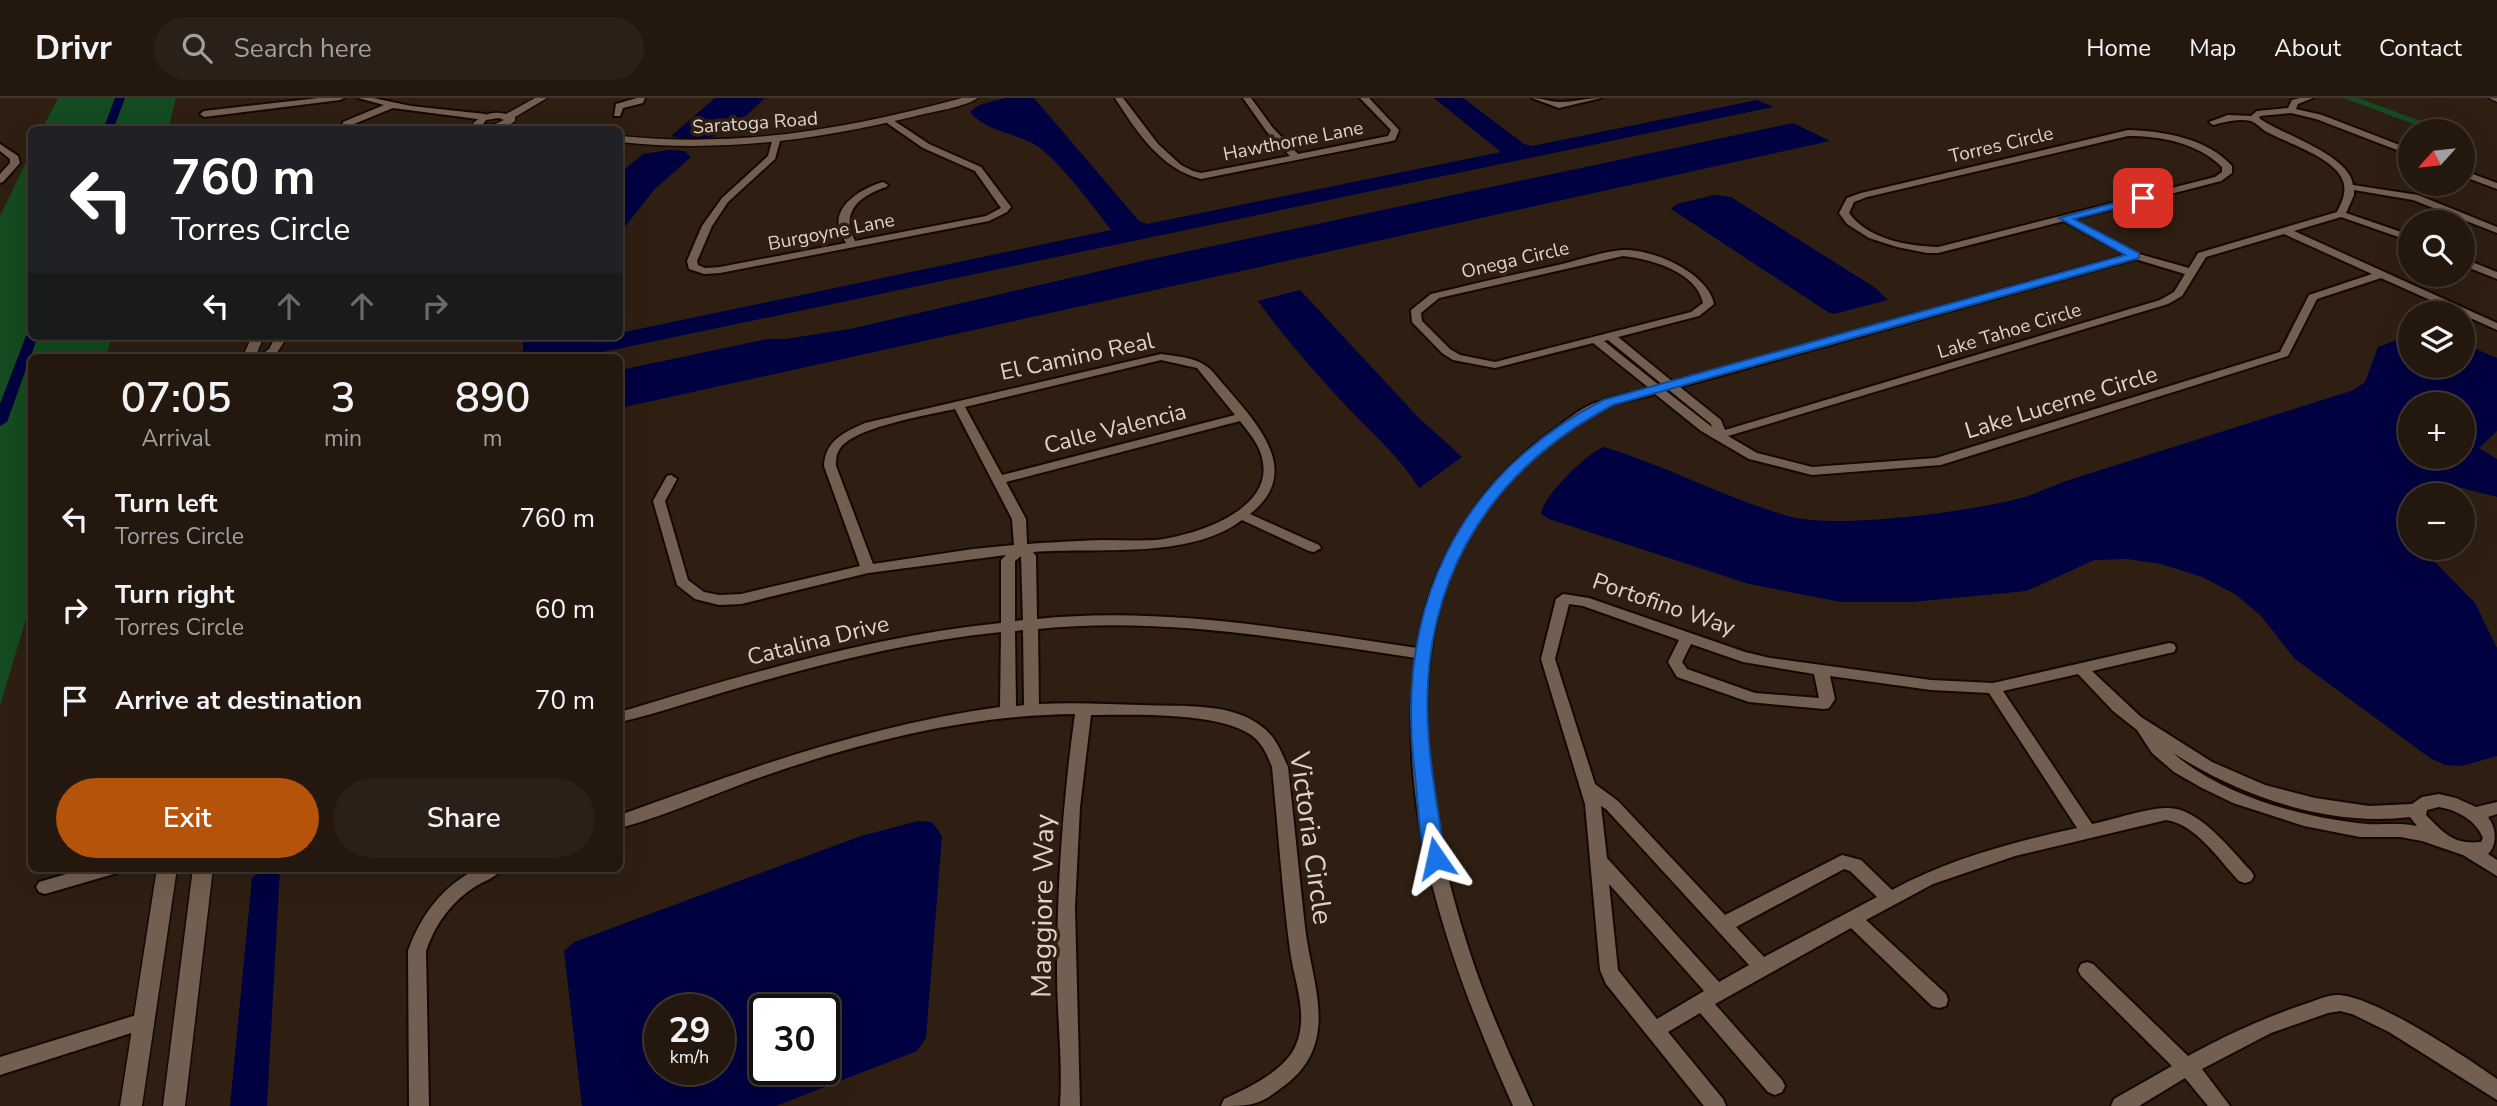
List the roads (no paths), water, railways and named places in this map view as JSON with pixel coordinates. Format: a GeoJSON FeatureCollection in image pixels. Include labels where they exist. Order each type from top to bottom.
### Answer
{"type":"FeatureCollection","features":[{"type":"Feature","properties":{"kind":"street"},"geometry":{"type":"LineString","coordinates":[[204,114],[340,98]]}},
{"type":"Feature","properties":{"kind":"street"},"geometry":{"type":"LineString","coordinates":[[362,98],[474,123],[506,117],[542,98]]}},
{"type":"Feature","properties":{"kind":"street"},"geometry":{"type":"LineString","coordinates":[[495,126],[528,98]]}},
{"type":"Feature","properties":{"kind":"street"},"geometry":{"type":"LineString","coordinates":[[617,114],[619,106],[640,101],[641,98]]}},
{"type":"Feature","properties":{"kind":"street","name":"Saratoga Road"},"geometry":{"type":"LineString","coordinates":[[623,139],[694,145],[776,141],[890,121],[972,98]]}},
{"type":"Feature","properties":{"kind":"street","name":"Hawthorne Lane"},"geometry":{"type":"LineString","coordinates":[[1119,98],[1156,145],[1183,173],[1194,176],[1388,140],[1396,133],[1364,98]]}},
{"type":"Feature","properties":{"kind":"street"},"geometry":{"type":"LineString","coordinates":[[1247,98],[1270,130],[1297,158]]}},
{"type":"Feature","properties":{"kind":"street"},"geometry":{"type":"LineString","coordinates":[[1536,98],[1559,105],[1597,98]]}},
{"type":"Feature","properties":{"kind":"street"},"geometry":{"type":"LineString","coordinates":[[2291,110],[2295,102],[2309,98]]}},
{"type":"Feature","properties":{"kind":"street"},"geometry":{"type":"LineString","coordinates":[[346,124],[390,106]]}},
{"type":"Feature","properties":{"kind":"street"},"geometry":{"type":"LineString","coordinates":[[2254,119],[2257,114],[2266,110],[2291,110],[2319,117],[2398,147]]}},
{"type":"Feature","properties":{"kind":"street"},"geometry":{"type":"LineString","coordinates":[[506,117],[522,125]]}},
{"type":"Feature","properties":{"kind":"street"},"geometry":{"type":"LineString","coordinates":[[2213,122],[2228,118],[2254,119],[2264,127],[2311,149],[2342,169],[2350,187],[2351,198],[2341,214],[2398,234]]}},
{"type":"Feature","properties":{"kind":"street","name":"Burgoyne Lane"},"geometry":{"type":"LineString","coordinates":[[776,141],[772,157],[732,194],[707,226],[692,261],[698,270],[720,271],[972,221],[996,216],[1006,207],[984,175],[965,162],[926,146],[890,121]]}},
{"type":"Feature","properties":{"kind":"street"},"geometry":{"type":"LineString","coordinates":[[512,126],[528,126]]}},
{"type":"Feature","properties":{"kind":"street","name":"Torres Circle"},"geometry":{"type":"LineString","coordinates":[[2128,133],[2176,139],[2212,154],[2227,166],[2227,173],[2218,178],[2064,218],[1947,249],[1929,250],[1908,248],[1880,239],[1846,218],[1844,208],[1850,200],[1864,195],[2128,133]]}},
{"type":"Feature","properties":{"kind":"street"},"geometry":{"type":"LineString","coordinates":[[0,147],[15,158],[15,163],[0,180]]}},
{"type":"Feature","properties":{"kind":"street"},"geometry":{"type":"LineString","coordinates":[[2475,178],[2497,186]]}},
{"type":"Feature","properties":{"kind":"street"},"geometry":{"type":"LineString","coordinates":[[852,244],[845,230],[845,216],[867,189],[883,185]]}},
{"type":"Feature","properties":{"kind":"street"},"geometry":{"type":"LineString","coordinates":[[2350,187],[2415,197],[2497,230]]}},
{"type":"Feature","properties":{"kind":"street","name":"Lake Tahoe Circle"},"geometry":{"type":"LineString","coordinates":[[1720,435],[2164,302],[2178,294],[2202,256],[2341,214]]}},
{"type":"Feature","properties":{"kind":"street"},"geometry":{"type":"LineString","coordinates":[[2064,218],[2135,256],[2190,272]]}},
{"type":"Feature","properties":{"kind":"street"},"geometry":{"type":"LineString","coordinates":[[2286,231],[2497,327]]}},
{"type":"Feature","properties":{"kind":"street","name":"Onega Circle"},"geometry":{"type":"LineString","coordinates":[[1623,253],[1668,263],[1704,289],[1709,297],[1709,304],[1695,314],[1596,340],[1508,363],[1483,364],[1457,358],[1446,351],[1417,322],[1415,312],[1435,296],[1623,253]]}},
{"type":"Feature","properties":{"kind":"street"},"geometry":{"type":"LineString","coordinates":[[1523,1106],[1484,1017],[1461,954],[1436,862],[1424,788],[1420,740],[1422,654],[1434,598],[1449,558],[1481,505],[1500,482],[1544,441],[1595,407],[1661,386],[2135,256]]}},
{"type":"Feature","properties":{"kind":"street"},"geometry":{"type":"LineString","coordinates":[[2475,267],[2497,276]]}},
{"type":"Feature","properties":{"kind":"street","name":"Lake Lucerne Circle"},"geometry":{"type":"LineString","coordinates":[[1661,386],[1705,428],[1753,456],[1812,471],[1937,462],[2284,354],[2313,297],[2379,275]]}},
{"type":"Feature","properties":{"kind":"street"},"geometry":{"type":"LineString","coordinates":[[1610,336],[1661,386]]}},
{"type":"Feature","properties":{"kind":"street"},"geometry":{"type":"LineString","coordinates":[[270,354],[280,340]]}},
{"type":"Feature","properties":{"kind":"street"},"geometry":{"type":"LineString","coordinates":[[1596,340],[1661,386]]}},
{"type":"Feature","properties":{"kind":"street","name":"El Camino Real"},"geometry":{"type":"LineString","coordinates":[[671,480],[659,501],[682,582],[700,596],[719,600],[741,599],[868,569],[1021,548],[1175,541],[1213,531],[1242,514],[1265,488],[1270,465],[1262,443],[1201,366],[1161,357],[869,426],[849,434],[835,444],[829,455],[830,466],[868,569]]}},
{"type":"Feature","properties":{"kind":"street"},"geometry":{"type":"LineString","coordinates":[[958,404],[1019,519],[1021,548],[1029,556],[1032,710]]}},
{"type":"Feature","properties":{"kind":"street","name":"Calle Valencia"},"geometry":{"type":"LineString","coordinates":[[998,480],[1243,418]]}},
{"type":"Feature","properties":{"kind":"street"},"geometry":{"type":"LineString","coordinates":[[1242,514],[1314,548]]}},
{"type":"Feature","properties":{"kind":"street"},"geometry":{"type":"LineString","coordinates":[[1008,712],[1008,560],[1021,548]]}},
{"type":"Feature","properties":{"kind":"street","name":"Portofino Way"},"geometry":{"type":"LineString","coordinates":[[1716,1106],[1612,978],[1609,970],[1590,789],[1548,659],[1561,602],[1568,598],[1584,601],[1743,657],[1821,671],[1931,685],[1993,688],[2169,648]]}},
{"type":"Feature","properties":{"kind":"street","name":"Catalina Drive"},"geometry":{"type":"LineString","coordinates":[[623,716],[868,649],[1031,624],[1104,621],[1204,625],[1422,654]]}},
{"type":"Feature","properties":{"kind":"street"},"geometry":{"type":"LineString","coordinates":[[1688,637],[1675,662],[1682,673],[1754,698],[1824,705],[1827,699],[1821,671]]}},
{"type":"Feature","properties":{"kind":"street"},"geometry":{"type":"LineString","coordinates":[[2082,669],[2143,727],[2160,751],[2269,808],[2330,825],[2361,830],[2411,831],[2439,838],[2467,849],[2497,869]]}},
{"type":"Feature","properties":{"kind":"street"},"geometry":{"type":"LineString","coordinates":[[1993,688],[2087,830]]}},
{"type":"Feature","properties":{"kind":"street","name":"Victoria Circle"},"geometry":{"type":"LineString","coordinates":[[623,821],[804,755],[916,726],[1008,712],[1084,708],[1233,718],[1259,731],[1275,749],[1280,767],[1299,952],[1310,1005],[1310,1030],[1303,1052],[1285,1074],[1261,1092],[1231,1106]]}},
{"type":"Feature","properties":{"kind":"street","name":"Maggiore Way"},"geometry":{"type":"LineString","coordinates":[[1070,1106],[1073,1072],[1066,1004],[1065,888],[1071,794],[1084,708]]}},
{"type":"Feature","properties":{"kind":"street"},"geometry":{"type":"LineString","coordinates":[[2216,779],[2322,808],[2397,814],[2417,810],[2424,802],[2434,800],[2454,804],[2474,814],[2489,830],[2492,839],[2493,848],[2467,849]]}},
{"type":"Feature","properties":{"kind":"street"},"geometry":{"type":"LineString","coordinates":[[1590,789],[1612,805],[1762,967]]}},
{"type":"Feature","properties":{"kind":"street"},"geometry":{"type":"LineString","coordinates":[[2474,814],[2497,808]]}},
{"type":"Feature","properties":{"kind":"street"},"geometry":{"type":"LineString","coordinates":[[2417,810],[2423,825],[2439,838]]}},
{"type":"Feature","properties":{"kind":"street"},"geometry":{"type":"LineString","coordinates":[[1655,1030],[1762,967],[1927,879],[1981,859],[2087,830],[2177,815],[2191,821],[2245,876]]}},
{"type":"Feature","properties":{"kind":"street"},"geometry":{"type":"LineString","coordinates":[[1598,860],[1709,997],[1775,1086]]}},
{"type":"Feature","properties":{"kind":"street"},"geometry":{"type":"LineString","coordinates":[[1723,925],[1842,862],[1855,865],[1890,899]]}},
{"type":"Feature","properties":{"kind":"street"},"geometry":{"type":"LineString","coordinates":[[45,887],[97,872]]}},
{"type":"Feature","properties":{"kind":"street"},"geometry":{"type":"LineString","coordinates":[[131,1106],[166,872]]}},
{"type":"Feature","properties":{"kind":"street"},"geometry":{"type":"LineString","coordinates":[[174,1106],[203,872]]}},
{"type":"Feature","properties":{"kind":"street"},"geometry":{"type":"LineString","coordinates":[[419,1106],[417,951],[421,936],[429,921],[453,893],[487,872]]}},
{"type":"Feature","properties":{"kind":"street"},"geometry":{"type":"LineString","coordinates":[[1853,919],[1939,1000]]}},
{"type":"Feature","properties":{"kind":"street"},"geometry":{"type":"LineString","coordinates":[[2087,970],[2207,1087],[2220,1106]]}},
{"type":"Feature","properties":{"kind":"street"},"geometry":{"type":"LineString","coordinates":[[2120,1106],[2282,1017],[2340,1003],[2355,1006],[2413,1037],[2476,1074],[2497,1091]]}},
{"type":"Feature","properties":{"kind":"street"},"geometry":{"type":"LineString","coordinates":[[0,1066],[143,1021]]}},
{"type":"Feature","properties":{"kind":"waterway"},"geometry":{"type":"LineString","coordinates":[[110,126],[120,98]]}},
{"type":"Feature","properties":{"kind":"waterway"},"geometry":{"type":"LineString","coordinates":[[0,422],[31,340]]}}]}
